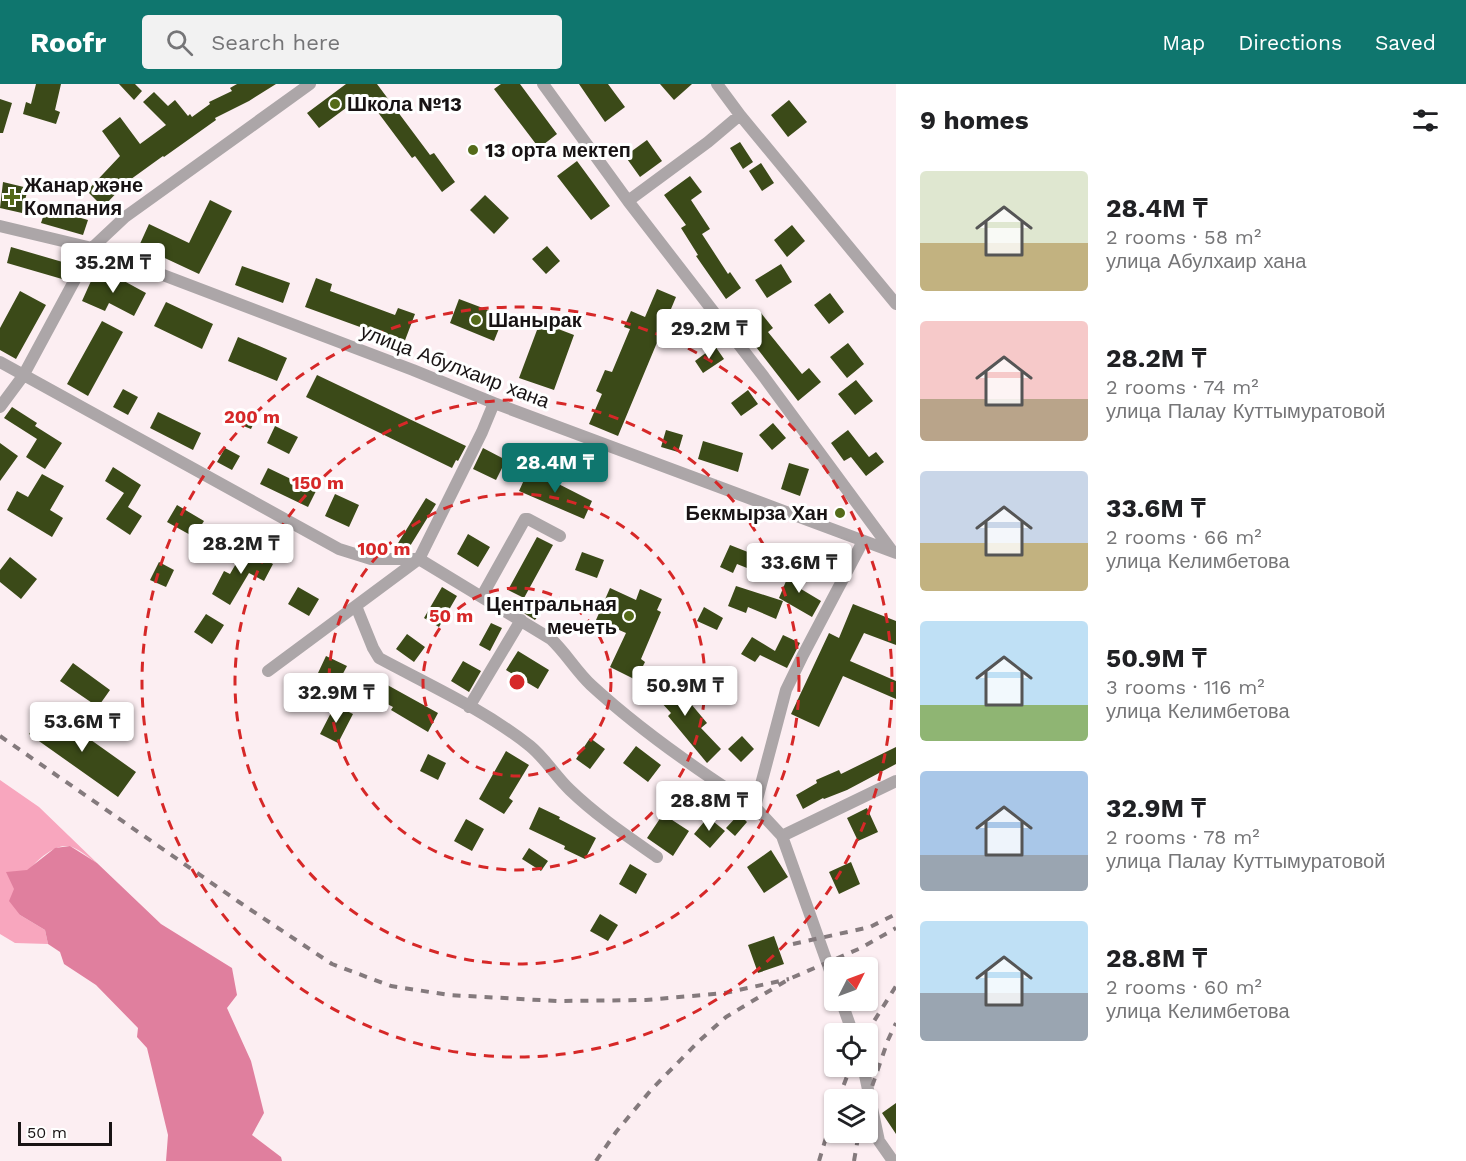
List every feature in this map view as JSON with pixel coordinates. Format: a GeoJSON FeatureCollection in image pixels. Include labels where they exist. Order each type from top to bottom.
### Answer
{"type":"FeatureCollection","features":[{"type":"Feature","properties":{"kind":"street"},"geometry":{"type":"LineString","coordinates":[[0,407],[23,376],[92,248],[124,217],[310,84]]}},
{"type":"Feature","properties":{"kind":"street"},"geometry":{"type":"LineString","coordinates":[[543,84],[628,201],[764,377],[894,552]]}},
{"type":"Feature","properties":{"kind":"street"},"geometry":{"type":"LineString","coordinates":[[717,84],[896,304]]}},
{"type":"Feature","properties":{"kind":"street"},"geometry":{"type":"LineString","coordinates":[[628,201],[708,142],[740,115]]}},
{"type":"Feature","properties":{"kind":"street","name":"улица Абулхаир хана"},"geometry":{"type":"LineString","coordinates":[[0,226],[92,248],[494,403],[894,552]]}},
{"type":"Feature","properties":{"kind":"street"},"geometry":{"type":"LineString","coordinates":[[0,363],[339,549],[371,559],[419,559],[551,639],[562,648],[576,670],[590,684],[684,760],[755,807],[783,836],[825,957]]}},
{"type":"Feature","properties":{"kind":"street"},"geometry":{"type":"LineString","coordinates":[[268,671],[419,559],[494,403]]}},
{"type":"Feature","properties":{"kind":"street"},"geometry":{"type":"LineString","coordinates":[[482,596],[525,519],[560,536]]}},
{"type":"Feature","properties":{"kind":"street"},"geometry":{"type":"LineString","coordinates":[[755,807],[786,690],[802,655],[863,541]]}},
{"type":"Feature","properties":{"kind":"street"},"geometry":{"type":"LineString","coordinates":[[356,606],[379,658],[469,707],[531,747],[544,758],[568,789],[609,824],[657,858]]}},
{"type":"Feature","properties":{"kind":"street"},"geometry":{"type":"LineString","coordinates":[[469,707],[521,620]]}},
{"type":"Feature","properties":{"kind":"street"},"geometry":{"type":"LineString","coordinates":[[783,836],[896,781]]}},
{"type":"Feature","properties":{"kind":"street"},"geometry":{"type":"LineString","coordinates":[[865,1077],[879,1142],[893,1161]]}},
{"type":"Feature","properties":{"kind":"shaded area"},"geometry":{"type":"Polygon","coordinates":[[[0,780],[39,807],[97,863],[75,848],[60,847],[38,861],[14,889],[20,915],[45,930],[48,944],[15,943],[0,934],[0,780]]]}},
{"type":"Feature","properties":{"kind":"shaded area"},"geometry":{"type":"Polygon","coordinates":[[[70,846],[97,863],[161,924],[232,968],[237,995],[227,1008],[251,1061],[264,1113],[252,1135],[281,1157],[282,1161],[166,1161],[168,1135],[147,1048],[137,1037],[138,1028],[96,985],[64,964],[60,952],[48,944],[45,930],[20,915],[9,901],[14,889],[6,872],[27,870],[55,848],[70,846]]]}},
{"type":"Feature","properties":{"kind":"building"},"geometry":{"type":"Polygon","coordinates":[[[36,84],[61,84],[55,110],[60,112],[56,124],[23,114],[26,102],[31,104],[36,84]]]}},
{"type":"Feature","properties":{"kind":"building"},"geometry":{"type":"Polygon","coordinates":[[[119,84],[135,84],[142,91],[134,100],[119,84]]]}},
{"type":"Feature","properties":{"kind":"building"},"geometry":{"type":"Polygon","coordinates":[[[237,84],[276,84],[215,118],[216,120],[127,182],[103,207],[87,191],[120,156],[102,131],[120,117],[140,144],[166,125],[143,102],[154,92],[168,106],[175,100],[188,116],[190,114],[192,117],[210,104],[209,102],[232,91],[230,88],[237,84]]]}},
{"type":"Feature","properties":{"kind":"building"},"geometry":{"type":"Polygon","coordinates":[[[346,84],[377,84],[430,155],[434,153],[455,182],[442,192],[415,156],[412,158],[368,99],[358,107],[354,102],[319,128],[307,113],[346,84]]]}},
{"type":"Feature","properties":{"kind":"building"},"geometry":{"type":"Polygon","coordinates":[[[501,84],[520,84],[557,134],[539,148],[494,89],[501,84]]]}},
{"type":"Feature","properties":{"kind":"building"},"geometry":{"type":"Polygon","coordinates":[[[579,84],[608,84],[625,107],[605,122],[579,84]]]}},
{"type":"Feature","properties":{"kind":"building"},"geometry":{"type":"Polygon","coordinates":[[[660,84],[692,84],[674,100],[660,84]]]}},
{"type":"Feature","properties":{"kind":"building"},"geometry":{"type":"Polygon","coordinates":[[[0,99],[12,103],[3,133],[0,133],[0,99]]]}},
{"type":"Feature","properties":{"kind":"building"},"geometry":{"type":"Polygon","coordinates":[[[789,100],[807,122],[788,137],[771,115],[789,100]]]}},
{"type":"Feature","properties":{"kind":"building"},"geometry":{"type":"Polygon","coordinates":[[[647,140],[662,161],[640,177],[625,156],[647,140]]]}},
{"type":"Feature","properties":{"kind":"building"},"geometry":{"type":"Polygon","coordinates":[[[740,142],[753,162],[743,169],[730,148],[740,142]]]}},
{"type":"Feature","properties":{"kind":"building"},"geometry":{"type":"Polygon","coordinates":[[[577,161],[610,206],[591,220],[557,176],[577,161]]]}},
{"type":"Feature","properties":{"kind":"building"},"geometry":{"type":"Polygon","coordinates":[[[761,163],[774,183],[762,191],[749,171],[761,163]]]}},
{"type":"Feature","properties":{"kind":"building"},"geometry":{"type":"Polygon","coordinates":[[[690,176],[702,192],[691,200],[710,229],[702,234],[728,274],[730,272],[741,288],[726,299],[696,256],[698,255],[681,228],[686,225],[664,195],[690,176]]]}},
{"type":"Feature","properties":{"kind":"building"},"geometry":{"type":"Polygon","coordinates":[[[3,182],[28,188],[22,213],[0,208],[3,182]]]}},
{"type":"Feature","properties":{"kind":"building"},"geometry":{"type":"Polygon","coordinates":[[[485,195],[509,218],[494,234],[470,210],[485,195]]]}},
{"type":"Feature","properties":{"kind":"building"},"geometry":{"type":"Polygon","coordinates":[[[210,200],[232,211],[199,274],[139,246],[149,224],[189,243],[210,200]]]}},
{"type":"Feature","properties":{"kind":"building"},"geometry":{"type":"Polygon","coordinates":[[[46,208],[88,220],[83,235],[41,223],[46,208]]]}},
{"type":"Feature","properties":{"kind":"building"},"geometry":{"type":"Polygon","coordinates":[[[792,225],[805,241],[787,257],[774,240],[792,225]]]}},
{"type":"Feature","properties":{"kind":"building"},"geometry":{"type":"Polygon","coordinates":[[[547,246],[560,261],[546,274],[532,259],[547,246]]]}},
{"type":"Feature","properties":{"kind":"building"},"geometry":{"type":"Polygon","coordinates":[[[11,247],[66,263],[62,279],[7,263],[11,247]]]}},
{"type":"Feature","properties":{"kind":"building"},"geometry":{"type":"Polygon","coordinates":[[[781,264],[792,282],[767,298],[755,280],[781,264]]]}},
{"type":"Feature","properties":{"kind":"building"},"geometry":{"type":"Polygon","coordinates":[[[242,266],[290,283],[283,303],[235,285],[242,266]]]}},
{"type":"Feature","properties":{"kind":"building"},"geometry":{"type":"Polygon","coordinates":[[[96,270],[146,293],[134,316],[109,303],[105,311],[82,301],[96,270]]]}},
{"type":"Feature","properties":{"kind":"building"},"geometry":{"type":"Polygon","coordinates":[[[316,278],[332,284],[330,291],[395,315],[398,308],[415,314],[404,343],[305,307],[316,278]]]}},
{"type":"Feature","properties":{"kind":"building"},"geometry":{"type":"Polygon","coordinates":[[[657,289],[676,297],[618,436],[589,424],[602,394],[596,391],[605,370],[612,372],[630,329],[624,327],[631,311],[645,317],[657,289]]]}},
{"type":"Feature","properties":{"kind":"building"},"geometry":{"type":"Polygon","coordinates":[[[20,291],[46,305],[16,359],[0,350],[0,328],[20,291]]]}},
{"type":"Feature","properties":{"kind":"building"},"geometry":{"type":"Polygon","coordinates":[[[830,293],[844,312],[829,324],[814,305],[830,293]]]}},
{"type":"Feature","properties":{"kind":"building"},"geometry":{"type":"Polygon","coordinates":[[[459,299],[504,316],[494,341],[450,323],[459,299]]]}},
{"type":"Feature","properties":{"kind":"building"},"geometry":{"type":"Polygon","coordinates":[[[166,302],[213,324],[202,349],[154,326],[166,302]]]}},
{"type":"Feature","properties":{"kind":"building"},"geometry":{"type":"Polygon","coordinates":[[[761,313],[773,328],[768,332],[802,374],[809,368],[821,382],[798,401],[742,329],[761,313]]]}},
{"type":"Feature","properties":{"kind":"building"},"geometry":{"type":"Polygon","coordinates":[[[102,321],[123,332],[88,396],[67,384],[102,321]]]}},
{"type":"Feature","properties":{"kind":"building"},"geometry":{"type":"Polygon","coordinates":[[[540,322],[574,335],[554,390],[519,378],[540,322]]]}},
{"type":"Feature","properties":{"kind":"building"},"geometry":{"type":"Polygon","coordinates":[[[238,337],[287,358],[277,381],[228,361],[238,337]]]}},
{"type":"Feature","properties":{"kind":"building"},"geometry":{"type":"Polygon","coordinates":[[[848,343],[864,364],[847,378],[830,357],[848,343]]]}},
{"type":"Feature","properties":{"kind":"building"},"geometry":{"type":"Polygon","coordinates":[[[715,346],[724,359],[703,373],[695,361],[715,346]]]}},
{"type":"Feature","properties":{"kind":"building"},"geometry":{"type":"Polygon","coordinates":[[[317,375],[466,446],[458,461],[456,460],[452,468],[306,397],[317,375]]]}},
{"type":"Feature","properties":{"kind":"building"},"geometry":{"type":"Polygon","coordinates":[[[856,380],[873,401],[855,415],[838,394],[856,380]]]}},
{"type":"Feature","properties":{"kind":"building"},"geometry":{"type":"Polygon","coordinates":[[[123,389],[138,397],[128,415],[113,407],[123,389]]]}},
{"type":"Feature","properties":{"kind":"building"},"geometry":{"type":"Polygon","coordinates":[[[748,390],[758,404],[741,416],[731,403],[748,390]]]}},
{"type":"Feature","properties":{"kind":"building"},"geometry":{"type":"Polygon","coordinates":[[[12,407],[37,423],[35,426],[62,443],[45,469],[26,457],[37,439],[4,418],[12,407]]]}},
{"type":"Feature","properties":{"kind":"building"},"geometry":{"type":"Polygon","coordinates":[[[242,410],[257,416],[251,429],[236,423],[242,410]]]}},
{"type":"Feature","properties":{"kind":"building"},"geometry":{"type":"Polygon","coordinates":[[[158,412],[201,433],[193,450],[150,428],[158,412]]]}},
{"type":"Feature","properties":{"kind":"building"},"geometry":{"type":"Polygon","coordinates":[[[773,423],[786,438],[772,450],[759,435],[773,423]]]}},
{"type":"Feature","properties":{"kind":"building"},"geometry":{"type":"Polygon","coordinates":[[[275,426],[298,437],[289,454],[267,443],[275,426]]]}},
{"type":"Feature","properties":{"kind":"building"},"geometry":{"type":"Polygon","coordinates":[[[666,430],[683,435],[678,452],[661,447],[666,430]]]}},
{"type":"Feature","properties":{"kind":"building"},"geometry":{"type":"Polygon","coordinates":[[[848,430],[869,457],[876,452],[884,462],[866,476],[851,457],[844,461],[831,443],[848,430]]]}},
{"type":"Feature","properties":{"kind":"building"},"geometry":{"type":"Polygon","coordinates":[[[703,441],[743,453],[738,472],[698,459],[703,441]]]}},
{"type":"Feature","properties":{"kind":"building"},"geometry":{"type":"Polygon","coordinates":[[[0,443],[18,456],[0,481],[0,443]]]}},
{"type":"Feature","properties":{"kind":"building"},"geometry":{"type":"Polygon","coordinates":[[[225,448],[240,456],[232,470],[217,462],[225,448]]]}},
{"type":"Feature","properties":{"kind":"building"},"geometry":{"type":"Polygon","coordinates":[[[483,448],[506,460],[496,480],[473,469],[483,448]]]}},
{"type":"Feature","properties":{"kind":"building"},"geometry":{"type":"Polygon","coordinates":[[[789,463],[809,469],[800,496],[781,489],[789,463]]]}},
{"type":"Feature","properties":{"kind":"building"},"geometry":{"type":"Polygon","coordinates":[[[113,467],[141,485],[128,507],[142,516],[130,535],[106,519],[124,493],[105,481],[113,467]]]}},
{"type":"Feature","properties":{"kind":"building"},"geometry":{"type":"Polygon","coordinates":[[[268,468],[316,491],[308,507],[260,484],[268,468]]]}},
{"type":"Feature","properties":{"kind":"building"},"geometry":{"type":"Polygon","coordinates":[[[529,469],[592,501],[584,519],[519,491],[529,469]]]}},
{"type":"Feature","properties":{"kind":"building"},"geometry":{"type":"Polygon","coordinates":[[[42,474],[64,486],[50,510],[63,518],[52,537],[7,510],[17,491],[28,497],[42,474]]]}},
{"type":"Feature","properties":{"kind":"building"},"geometry":{"type":"Polygon","coordinates":[[[335,494],[359,505],[349,527],[325,516],[335,494]]]}},
{"type":"Feature","properties":{"kind":"building"},"geometry":{"type":"Polygon","coordinates":[[[426,498],[436,504],[407,551],[400,551],[395,548],[426,498]]]}},
{"type":"Feature","properties":{"kind":"building"},"geometry":{"type":"Polygon","coordinates":[[[177,505],[204,521],[194,537],[167,522],[177,505]]]}},
{"type":"Feature","properties":{"kind":"building"},"geometry":{"type":"Polygon","coordinates":[[[468,534],[490,547],[478,567],[457,554],[468,534]]]}},
{"type":"Feature","properties":{"kind":"building"},"geometry":{"type":"Polygon","coordinates":[[[537,537],[553,545],[524,598],[508,590],[537,537]]]}},
{"type":"Feature","properties":{"kind":"building"},"geometry":{"type":"Polygon","coordinates":[[[730,545],[763,558],[757,572],[737,564],[733,573],[720,567],[730,545]]]}},
{"type":"Feature","properties":{"kind":"building"},"geometry":{"type":"Polygon","coordinates":[[[245,548],[273,564],[264,581],[249,573],[230,605],[212,594],[224,571],[230,574],[245,548]]]}},
{"type":"Feature","properties":{"kind":"building"},"geometry":{"type":"Polygon","coordinates":[[[582,552],[604,560],[597,578],[575,570],[582,552]]]}},
{"type":"Feature","properties":{"kind":"building"},"geometry":{"type":"Polygon","coordinates":[[[10,557],[37,579],[21,599],[0,582],[0,570],[10,557]]]}},
{"type":"Feature","properties":{"kind":"building"},"geometry":{"type":"Polygon","coordinates":[[[159,562],[174,570],[166,587],[150,580],[159,562]]]}},
{"type":"Feature","properties":{"kind":"building"},"geometry":{"type":"Polygon","coordinates":[[[791,569],[806,576],[801,589],[821,601],[812,617],[779,598],[791,569]]]}},
{"type":"Feature","properties":{"kind":"building"},"geometry":{"type":"Polygon","coordinates":[[[736,586],[783,601],[776,619],[748,607],[746,613],[728,606],[736,586]]]}},
{"type":"Feature","properties":{"kind":"building"},"geometry":{"type":"Polygon","coordinates":[[[298,587],[319,599],[309,616],[288,604],[298,587]]]}},
{"type":"Feature","properties":{"kind":"building"},"geometry":{"type":"Polygon","coordinates":[[[442,587],[457,596],[439,627],[424,618],[442,587]]]}},
{"type":"Feature","properties":{"kind":"building","name":"Центральная мечеть"},"geometry":{"type":"Polygon","coordinates":[[[610,588],[636,600],[640,589],[662,599],[657,610],[661,612],[641,659],[645,662],[636,680],[610,667],[626,633],[596,620],[610,588]]]}},
{"type":"Feature","properties":{"kind":"building"},"geometry":{"type":"Polygon","coordinates":[[[530,600],[543,609],[535,620],[522,612],[530,600]]]}},
{"type":"Feature","properties":{"kind":"building"},"geometry":{"type":"Polygon","coordinates":[[[853,604],[896,621],[896,645],[864,633],[850,661],[896,681],[896,699],[843,676],[819,727],[791,714],[829,633],[839,638],[853,604]]]}},
{"type":"Feature","properties":{"kind":"building"},"geometry":{"type":"Polygon","coordinates":[[[704,607],[723,618],[717,630],[697,621],[704,607]]]}},
{"type":"Feature","properties":{"kind":"building"},"geometry":{"type":"Polygon","coordinates":[[[206,614],[224,625],[212,644],[194,632],[206,614]]]}},
{"type":"Feature","properties":{"kind":"building"},"geometry":{"type":"Polygon","coordinates":[[[491,623],[502,628],[490,651],[479,645],[491,623]]]}},
{"type":"Feature","properties":{"kind":"building"},"geometry":{"type":"Polygon","coordinates":[[[407,634],[425,647],[414,662],[396,649],[407,634]]]}},
{"type":"Feature","properties":{"kind":"building"},"geometry":{"type":"Polygon","coordinates":[[[783,635],[800,643],[787,668],[760,655],[755,662],[741,654],[752,637],[775,651],[783,635]]]}},
{"type":"Feature","properties":{"kind":"building"},"geometry":{"type":"Polygon","coordinates":[[[518,651],[549,670],[538,689],[506,670],[518,651]]]}},
{"type":"Feature","properties":{"kind":"building"},"geometry":{"type":"Polygon","coordinates":[[[326,656],[347,666],[338,683],[318,673],[326,656]]]}},
{"type":"Feature","properties":{"kind":"building"},"geometry":{"type":"Polygon","coordinates":[[[463,661],[481,671],[469,692],[451,681],[463,661]]]}},
{"type":"Feature","properties":{"kind":"building"},"geometry":{"type":"Polygon","coordinates":[[[73,663],[110,690],[98,707],[60,681],[73,663]]]}},
{"type":"Feature","properties":{"kind":"building"},"geometry":{"type":"Polygon","coordinates":[[[666,674],[707,723],[701,728],[721,749],[707,763],[668,716],[671,713],[649,689],[666,674]]]}},
{"type":"Feature","properties":{"kind":"building"},"geometry":{"type":"Polygon","coordinates":[[[382,682],[438,713],[428,732],[391,710],[393,707],[374,697],[382,682]]]}},
{"type":"Feature","properties":{"kind":"building"},"geometry":{"type":"Polygon","coordinates":[[[335,705],[353,714],[338,743],[320,734],[335,705]]]}},
{"type":"Feature","properties":{"kind":"building"},"geometry":{"type":"Polygon","coordinates":[[[46,708],[136,772],[118,797],[29,734],[46,708]]]}},
{"type":"Feature","properties":{"kind":"building"},"geometry":{"type":"Polygon","coordinates":[[[742,736],[754,749],[741,762],[728,749],[742,736]]]}},
{"type":"Feature","properties":{"kind":"building"},"geometry":{"type":"Polygon","coordinates":[[[590,738],[605,749],[590,769],[576,759],[590,738]]]}},
{"type":"Feature","properties":{"kind":"building"},"geometry":{"type":"Polygon","coordinates":[[[636,746],[661,765],[648,782],[623,763],[636,746]]]}},
{"type":"Feature","properties":{"kind":"building"},"geometry":{"type":"Polygon","coordinates":[[[896,747],[896,764],[847,790],[823,798],[803,809],[796,795],[817,783],[816,780],[839,770],[841,774],[896,747]]]}},
{"type":"Feature","properties":{"kind":"building"},"geometry":{"type":"Polygon","coordinates":[[[506,751],[529,765],[509,798],[513,801],[504,814],[479,799],[506,751]]]}},
{"type":"Feature","properties":{"kind":"building"},"geometry":{"type":"Polygon","coordinates":[[[428,754],[446,763],[438,780],[420,771],[428,754]]]}},
{"type":"Feature","properties":{"kind":"building"},"geometry":{"type":"Polygon","coordinates":[[[539,807],[596,838],[585,859],[564,849],[565,846],[529,829],[539,807]]]}},
{"type":"Feature","properties":{"kind":"building"},"geometry":{"type":"Polygon","coordinates":[[[867,808],[878,832],[858,841],[847,818],[867,808]]]}},
{"type":"Feature","properties":{"kind":"building"},"geometry":{"type":"Polygon","coordinates":[[[663,814],[689,831],[673,856],[647,838],[663,814]]]}},
{"type":"Feature","properties":{"kind":"building"},"geometry":{"type":"Polygon","coordinates":[[[739,814],[747,822],[735,836],[726,828],[739,814]]]}},
{"type":"Feature","properties":{"kind":"building"},"geometry":{"type":"Polygon","coordinates":[[[708,817],[725,831],[710,848],[694,834],[708,817]]]}},
{"type":"Feature","properties":{"kind":"building"},"geometry":{"type":"Polygon","coordinates":[[[466,819],[484,829],[472,851],[454,841],[466,819]]]}},
{"type":"Feature","properties":{"kind":"building"},"geometry":{"type":"Polygon","coordinates":[[[529,848],[548,861],[541,871],[522,859],[529,848]]]}},
{"type":"Feature","properties":{"kind":"building"},"geometry":{"type":"Polygon","coordinates":[[[771,850],[788,877],[764,893],[747,867],[771,850]]]}},
{"type":"Feature","properties":{"kind":"building"},"geometry":{"type":"Polygon","coordinates":[[[851,862],[860,884],[839,894],[829,872],[851,862]]]}},
{"type":"Feature","properties":{"kind":"building"},"geometry":{"type":"Polygon","coordinates":[[[630,864],[647,874],[636,894],[619,884],[630,864]]]}},
{"type":"Feature","properties":{"kind":"building"},"geometry":{"type":"Polygon","coordinates":[[[600,914],[618,925],[608,941],[590,931],[600,914]]]}},
{"type":"Feature","properties":{"kind":"building"},"geometry":{"type":"Polygon","coordinates":[[[774,936],[784,964],[758,973],[748,945],[774,936]]]}},
{"type":"Feature","properties":{"kind":"building"},"geometry":{"type":"Polygon","coordinates":[[[896,1103],[896,1134],[882,1113],[896,1103]]]}},
{"type":"Feature","properties":{"kind":"railway"},"geometry":{"type":"LineString","coordinates":[[0,736],[332,964],[391,986],[449,995],[557,1001],[646,1000],[725,993],[789,979]]}},
{"type":"Feature","properties":{"kind":"railway"},"geometry":{"type":"LineString","coordinates":[[793,944],[870,927],[896,914]]}},
{"type":"Feature","properties":{"kind":"railway"},"geometry":{"type":"LineString","coordinates":[[596,1161],[616,1132],[651,1090],[726,1017],[789,979],[861,948],[896,928]]}},
{"type":"Feature","properties":{"kind":"railway"},"geometry":{"type":"LineString","coordinates":[[873,1023],[896,986]]}},
{"type":"Feature","properties":{"kind":"railway"},"geometry":{"type":"LineString","coordinates":[[871,1089],[896,1023]]}},
{"type":"Feature","properties":{"kind":"railway"},"geometry":{"type":"LineString","coordinates":[[842,1089],[847,1077]]}},
{"type":"Feature","properties":{"kind":"railway"},"geometry":{"type":"LineString","coordinates":[[819,1161],[824,1143]]}},
{"type":"Feature","properties":{"kind":"railway"},"geometry":{"type":"LineString","coordinates":[[854,1161],[857,1143]]}},
{"type":"Feature","properties":{"kind":"place","name":"Школа №13"},"geometry":{"type":"Point","coordinates":[335,104]}},
{"type":"Feature","properties":{"kind":"place","name":"13 орта мектеп"},"geometry":{"type":"Point","coordinates":[473,150]}},
{"type":"Feature","properties":{"kind":"place","name":"Жанар және Компания"},"geometry":{"type":"Point","coordinates":[12,197]}},
{"type":"Feature","properties":{"kind":"place","name":"Шанырак"},"geometry":{"type":"Point","coordinates":[476,320]}},
{"type":"Feature","properties":{"kind":"place","name":"Бекмырза Хан"},"geometry":{"type":"Point","coordinates":[840,513]}},
{"type":"Feature","properties":{"kind":"place","name":"Центральная мечеть"},"geometry":{"type":"Point","coordinates":[629,616]}}]}
